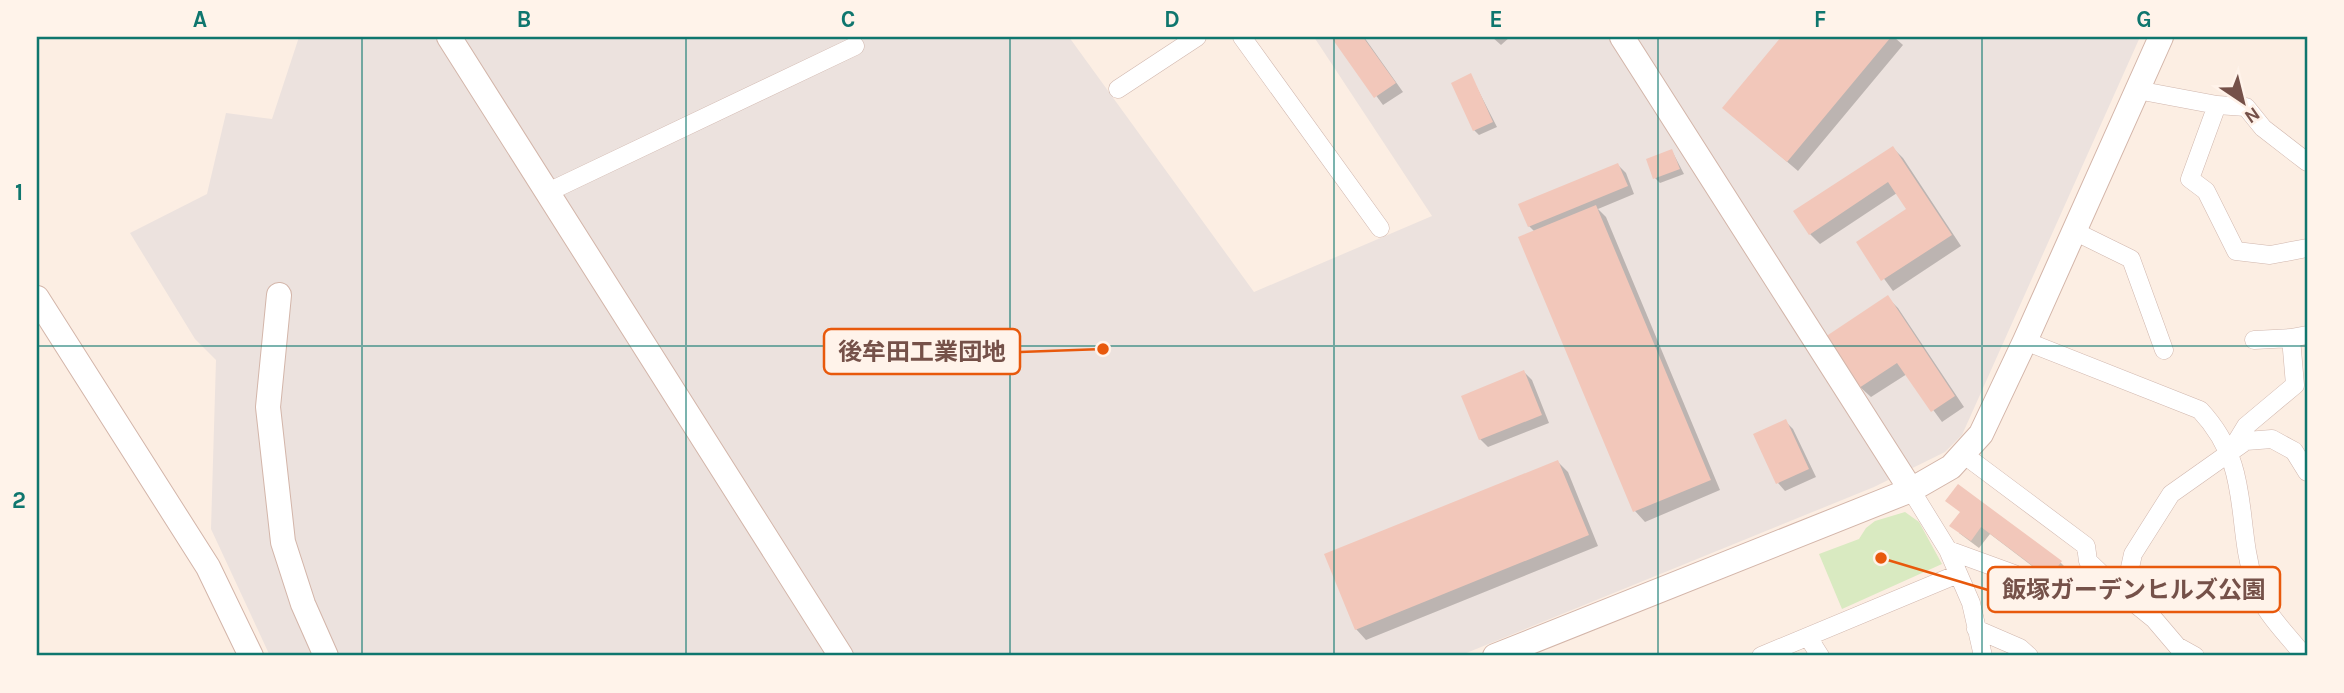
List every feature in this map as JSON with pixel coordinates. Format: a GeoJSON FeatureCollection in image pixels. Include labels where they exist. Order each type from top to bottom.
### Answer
{"type":"FeatureCollection","features":[{"type":"Feature","properties":{"kind":"street"},"geometry":{"type":"LineString","coordinates":[[449,37],[841,656]]}},
{"type":"Feature","properties":{"kind":"street"},"geometry":{"type":"LineString","coordinates":[[1118,89],[1197,37]]}},
{"type":"Feature","properties":{"kind":"street"},"geometry":{"type":"LineString","coordinates":[[1242,37],[1380,228]]}},
{"type":"Feature","properties":{"kind":"street"},"geometry":{"type":"LineString","coordinates":[[1622,37],[1948,550],[1970,603],[1983,656]]}},
{"type":"Feature","properties":{"kind":"street"},"geometry":{"type":"LineString","coordinates":[[1495,656],[1911,490],[1951,467],[1981,434],[2161,37]]}},
{"type":"Feature","properties":{"kind":"street"},"geometry":{"type":"LineString","coordinates":[[546,193],[855,46]]}},
{"type":"Feature","properties":{"kind":"street"},"geometry":{"type":"LineString","coordinates":[[2137,90],[2217,105],[2246,107],[2263,128],[2307,162]]}},
{"type":"Feature","properties":{"kind":"street"},"geometry":{"type":"LineString","coordinates":[[2217,105],[2190,179],[2206,191],[2236,250],[2270,255],[2307,248]]}},
{"type":"Feature","properties":{"kind":"street"},"geometry":{"type":"LineString","coordinates":[[2074,232],[2131,259],[2164,350]]}},
{"type":"Feature","properties":{"kind":"street"},"geometry":{"type":"LineString","coordinates":[[279,295],[268,407],[283,542],[303,604],[326,656]]}},
{"type":"Feature","properties":{"kind":"street"},"geometry":{"type":"LineString","coordinates":[[37,298],[208,567],[251,656]]}},
{"type":"Feature","properties":{"kind":"street"},"geometry":{"type":"LineString","coordinates":[[2230,452],[2246,426],[2295,385],[2299,336],[2254,341]]}},
{"type":"Feature","properties":{"kind":"street"},"geometry":{"type":"LineString","coordinates":[[2025,341],[2200,410],[2214,425],[2230,452],[2256,587],[2268,610],[2304,656]]}},
{"type":"Feature","properties":{"kind":"street"},"geometry":{"type":"LineString","coordinates":[[2121,592],[2133,554],[2171,494],[2246,441],[2272,439],[2294,451],[2307,472]]}},
{"type":"Feature","properties":{"kind":"street"},"geometry":{"type":"LineString","coordinates":[[1963,454],[2085,546],[2088,561],[2154,620],[2177,646],[2195,656]]}},
{"type":"Feature","properties":{"kind":"street"},"geometry":{"type":"LineString","coordinates":[[1948,550],[2014,574],[2051,593],[2072,597],[2121,592]]}},
{"type":"Feature","properties":{"kind":"street"},"geometry":{"type":"LineString","coordinates":[[1761,656],[1958,574]]}},
{"type":"Feature","properties":{"kind":"street"},"geometry":{"type":"LineString","coordinates":[[1976,629],[2020,648],[2029,656]]}},
{"type":"Feature","properties":{"kind":"street"},"geometry":{"type":"LineString","coordinates":[[1808,636],[1820,656]]}},
{"type":"Feature","properties":{"kind":"shaded area"},"geometry":{"type":"Polygon","coordinates":[[[299,37],[1069,37],[1254,292],[1432,216],[1314,37],[2140,37],[1962,435],[1945,452],[1874,487],[1459,656],[270,656],[211,529],[216,360],[195,339],[130,233],[207,194],[226,113],[272,119],[299,37]]]}},
{"type":"Feature","properties":{"kind":"green space"},"geometry":{"type":"Polygon","coordinates":[[[1905,512],[1919,522],[1942,564],[1842,609],[1819,554],[1859,539],[1875,521],[1905,512]]]}},
{"type":"Feature","properties":{"kind":"building"},"geometry":{"type":"Polygon","coordinates":[[[1331,37],[1363,37],[1396,83],[1374,98],[1331,37]]]}},
{"type":"Feature","properties":{"kind":"building"},"geometry":{"type":"Polygon","coordinates":[[[1781,37],[1891,37],[1787,162],[1722,108],[1781,37]]]}},
{"type":"Feature","properties":{"kind":"building"},"geometry":{"type":"Polygon","coordinates":[[[1471,73],[1493,122],[1473,131],[1451,83],[1471,73]]]}},
{"type":"Feature","properties":{"kind":"building"},"geometry":{"type":"Polygon","coordinates":[[[1893,146],[1952,235],[1881,281],[1856,242],[1906,209],[1888,182],[1809,235],[1793,211],[1893,146]]]}},
{"type":"Feature","properties":{"kind":"building"},"geometry":{"type":"Polygon","coordinates":[[[1672,149],[1680,169],[1653,179],[1646,159],[1672,149]]]}},
{"type":"Feature","properties":{"kind":"building"},"geometry":{"type":"Polygon","coordinates":[[[1618,163],[1628,186],[1528,227],[1518,204],[1618,163]]]}},
{"type":"Feature","properties":{"kind":"building"},"geometry":{"type":"Polygon","coordinates":[[[1596,205],[1711,480],[1633,512],[1518,237],[1596,205]]]}},
{"type":"Feature","properties":{"kind":"building"},"geometry":{"type":"Polygon","coordinates":[[[1888,295],[1955,396],[1931,412],[1897,363],[1859,388],[1825,337],[1888,295]]]}},
{"type":"Feature","properties":{"kind":"building"},"geometry":{"type":"Polygon","coordinates":[[[1524,370],[1542,415],[1479,440],[1461,396],[1524,370]]]}},
{"type":"Feature","properties":{"kind":"building"},"geometry":{"type":"Polygon","coordinates":[[[1786,419],[1809,469],[1776,484],[1753,434],[1786,419]]]}},
{"type":"Feature","properties":{"kind":"building"},"geometry":{"type":"Polygon","coordinates":[[[1558,460],[1589,535],[1355,630],[1324,554],[1558,460]]]}},
{"type":"Feature","properties":{"kind":"building"},"geometry":{"type":"Polygon","coordinates":[[[1958,484],[2062,561],[2049,578],[1981,527],[1971,541],[1949,526],[1960,512],[1945,501],[1958,484]]]}},
{"type":"Feature","properties":{"kind":"place","name":"後牟田工業団地"},"geometry":{"type":"Point","coordinates":[1103,349]}},
{"type":"Feature","properties":{"kind":"place","name":"飯塚ガーデンヒルズ公園"},"geometry":{"type":"Point","coordinates":[1881,558]}}]}
